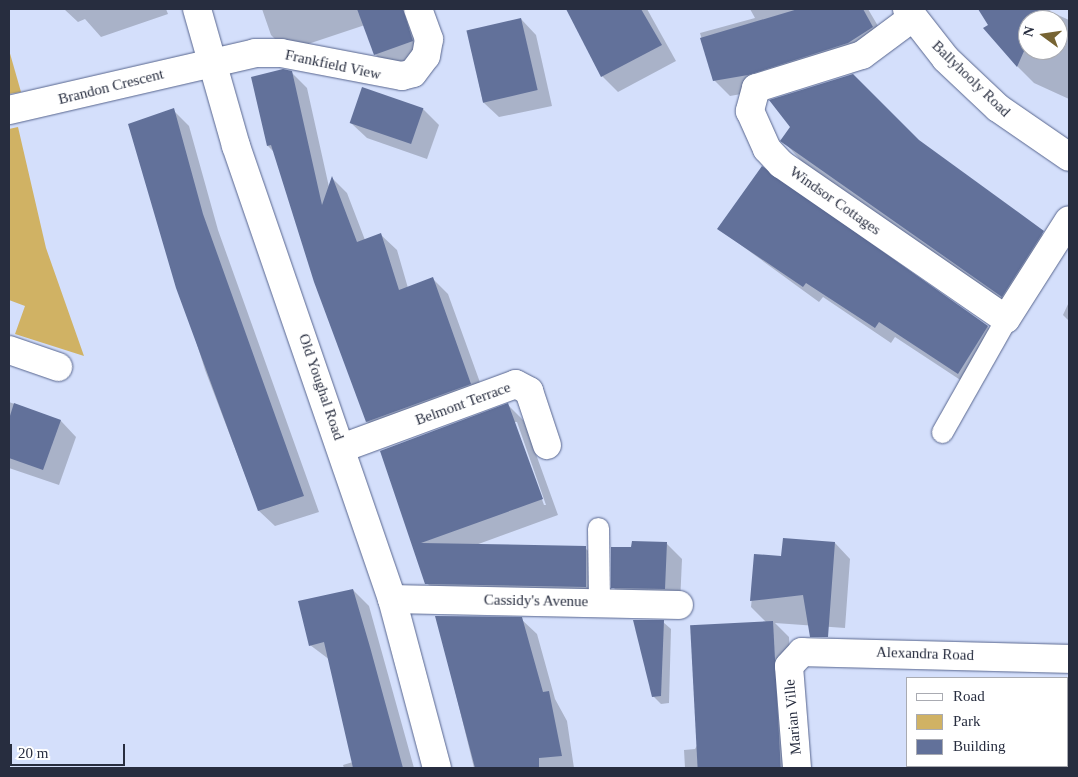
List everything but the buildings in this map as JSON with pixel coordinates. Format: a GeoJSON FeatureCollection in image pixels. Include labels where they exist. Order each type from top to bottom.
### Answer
{"type":"FeatureCollection","features":[{"type":"Feature","properties":{"kind":"street","name":"Old Youghal Road"},"geometry":{"type":"LineString","coordinates":[[196,9],[236,146],[342,448],[392,599],[437,768]]}},
{"type":"Feature","properties":{"kind":"street","name":"Frankfield View"},"geometry":{"type":"LineString","coordinates":[[212,61],[281,53],[402,76],[414,73],[426,56],[429,40],[418,9]]}},
{"type":"Feature","properties":{"kind":"street","name":"Ballyhooly Road"},"geometry":{"type":"LineString","coordinates":[[910,13],[946,59],[998,108],[1069,157]]}},
{"type":"Feature","properties":{"kind":"street","name":"Windsor Cottages"},"geometry":{"type":"LineString","coordinates":[[910,13],[862,55],[756,88],[750,111],[756,129],[781,164],[1006,319]]}},
{"type":"Feature","properties":{"kind":"street","name":"Brandon Crescent"},"geometry":{"type":"LineString","coordinates":[[9,110],[212,61]]}},
{"type":"Feature","properties":{"kind":"street"},"geometry":{"type":"LineString","coordinates":[[1006,319],[1069,220]]}},
{"type":"Feature","properties":{"kind":"street"},"geometry":{"type":"LineString","coordinates":[[9,350],[58,367]]}},
{"type":"Feature","properties":{"kind":"street","name":"Belmont Terrace"},"geometry":{"type":"LineString","coordinates":[[342,448],[516,384],[529,391],[548,445]]}},
{"type":"Feature","properties":{"kind":"street","name":"Cassidy's Avenue"},"geometry":{"type":"LineString","coordinates":[[392,599],[679,605]]}},
{"type":"Feature","properties":{"kind":"street","name":"Alexandra Road"},"geometry":{"type":"LineString","coordinates":[[789,666],[793,657],[815,651],[1069,660]]}},
{"type":"Feature","properties":{"kind":"street","name":"Marian Ville"},"geometry":{"type":"LineString","coordinates":[[789,666],[797,768]]}},
{"type":"Feature","properties":{"kind":"lane"},"geometry":{"type":"LineString","coordinates":[[942,432],[1006,319]]}},
{"type":"Feature","properties":{"kind":"lane"},"geometry":{"type":"LineString","coordinates":[[598,528],[599,602]]}},
{"type":"Feature","properties":{"kind":"green space"},"geometry":{"type":"Polygon","coordinates":[[[9,50],[21,92],[9,94],[9,50]]]}},
{"type":"Feature","properties":{"kind":"green space"},"geometry":{"type":"Polygon","coordinates":[[[18,127],[46,248],[84,356],[15,334],[25,306],[9,300],[9,129],[18,127]]]}}]}
